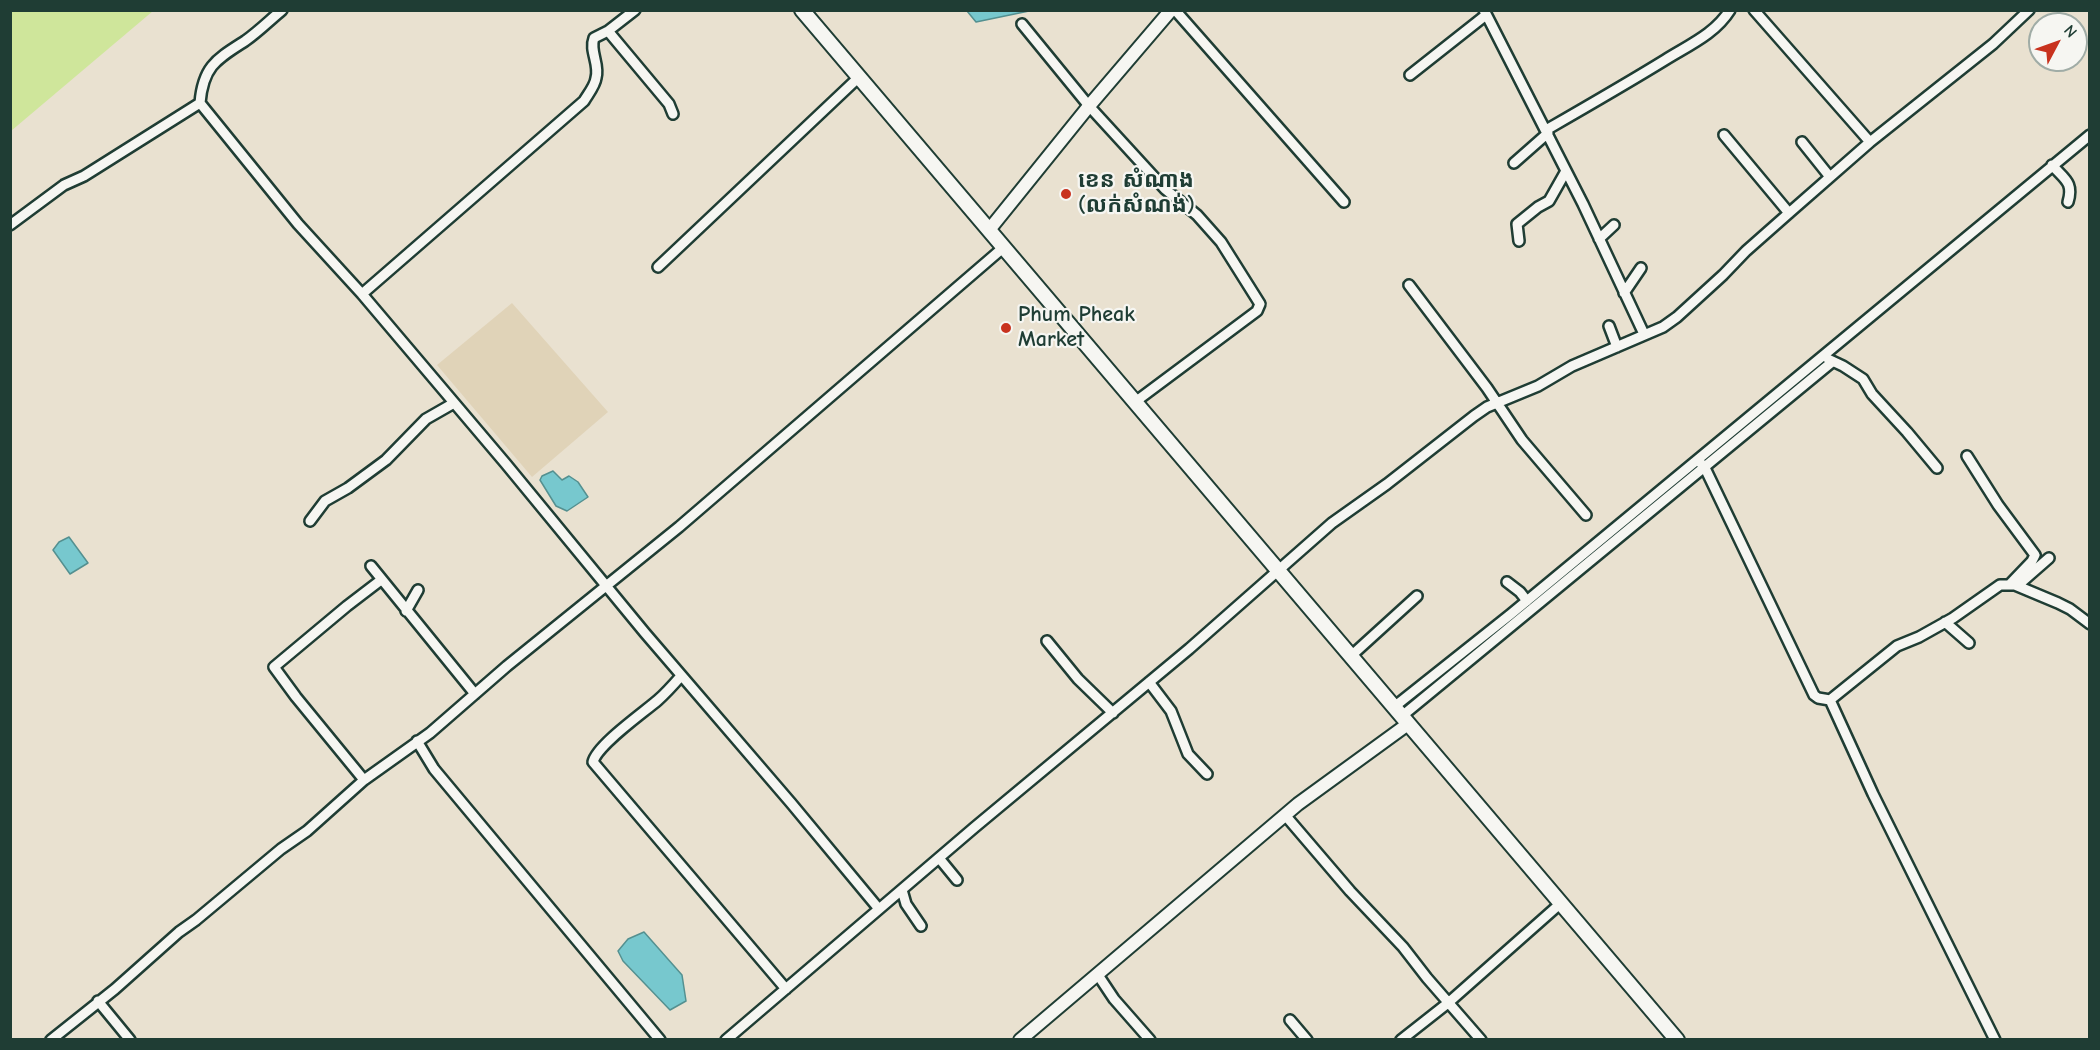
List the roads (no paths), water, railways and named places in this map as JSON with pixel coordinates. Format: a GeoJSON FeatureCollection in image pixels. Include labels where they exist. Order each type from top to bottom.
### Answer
{"type":"FeatureCollection","features":[{"type":"Feature","properties":{"kind":"main road"},"geometry":{"type":"LineString","coordinates":[[802,10],[1677,1040]]}},
{"type":"Feature","properties":{"kind":"street"},"geometry":{"type":"LineString","coordinates":[[282,10],[246,40],[216,59],[206,73],[200,103],[298,224],[362,294],[879,909]]}},
{"type":"Feature","properties":{"kind":"street"},"geometry":{"type":"LineString","coordinates":[[362,294],[584,101],[597,77],[592,43],[594,38],[608,31],[635,10]]}},
{"type":"Feature","properties":{"kind":"street"},"geometry":{"type":"LineString","coordinates":[[989,230],[1089,106],[1173,10],[1344,202]]}},
{"type":"Feature","properties":{"kind":"street"},"geometry":{"type":"LineString","coordinates":[[1514,164],[1547,131],[1702,38],[1721,25],[1730,10]]}},
{"type":"Feature","properties":{"kind":"street"},"geometry":{"type":"LineString","coordinates":[[1754,10],[1870,142]]}},
{"type":"Feature","properties":{"kind":"street"},"geometry":{"type":"LineString","coordinates":[[726,1040],[1113,713],[1332,523],[1487,407],[1538,386],[1572,366],[1663,327],[1686,310],[1746,251],[1870,142],[1994,44],[2029,10]]}},
{"type":"Feature","properties":{"kind":"street"},"geometry":{"type":"LineString","coordinates":[[1410,75],[1485,13],[1547,131],[1644,334]]}},
{"type":"Feature","properties":{"kind":"street"},"geometry":{"type":"LineString","coordinates":[[1022,24],[1089,106],[1165,189],[1197,215],[1221,242],[1260,304],[1257,311],[1135,402]]}},
{"type":"Feature","properties":{"kind":"street"},"geometry":{"type":"LineString","coordinates":[[608,31],[669,104],[673,114]]}},
{"type":"Feature","properties":{"kind":"street"},"geometry":{"type":"LineString","coordinates":[[658,267],[859,77]]}},
{"type":"Feature","properties":{"kind":"street"},"geometry":{"type":"LineString","coordinates":[[10,225],[64,185],[84,176],[200,103]]}},
{"type":"Feature","properties":{"kind":"street"},"geometry":{"type":"LineString","coordinates":[[1724,135],[1789,213]]}},
{"type":"Feature","properties":{"kind":"street"},"geometry":{"type":"LineString","coordinates":[[1402,716],[2055,169],[2090,135]]}},
{"type":"Feature","properties":{"kind":"street"},"geometry":{"type":"LineString","coordinates":[[1802,142],[1830,177]]}},
{"type":"Feature","properties":{"kind":"street"},"geometry":{"type":"LineString","coordinates":[[2055,169],[2071,188],[2068,202]]}},
{"type":"Feature","properties":{"kind":"street"},"geometry":{"type":"LineString","coordinates":[[1519,241],[1516,224],[1549,201],[1566,171]]}},
{"type":"Feature","properties":{"kind":"street"},"geometry":{"type":"LineString","coordinates":[[1599,239],[1614,225]]}},
{"type":"Feature","properties":{"kind":"street"},"geometry":{"type":"LineString","coordinates":[[51,1040],[115,989],[179,932],[281,849],[307,831],[364,780],[430,733],[606,585],[679,527],[1004,247]]}},
{"type":"Feature","properties":{"kind":"street"},"geometry":{"type":"LineString","coordinates":[[1624,293],[1641,268]]}},
{"type":"Feature","properties":{"kind":"street"},"geometry":{"type":"LineString","coordinates":[[1410,285],[1522,440],[1586,515]]}},
{"type":"Feature","properties":{"kind":"street"},"geometry":{"type":"LineString","coordinates":[[1609,326],[1617,347]]}},
{"type":"Feature","properties":{"kind":"street"},"geometry":{"type":"LineString","coordinates":[[1827,359],[1838,363],[1863,380],[1872,394],[1937,468]]}},
{"type":"Feature","properties":{"kind":"street"},"geometry":{"type":"LineString","coordinates":[[310,521],[325,501],[348,488],[386,460],[426,419],[454,403]]}},
{"type":"Feature","properties":{"kind":"street"},"geometry":{"type":"LineString","coordinates":[[1967,456],[1998,505],[2035,555],[2013,586]]}},
{"type":"Feature","properties":{"kind":"street"},"geometry":{"type":"LineString","coordinates":[[1020,1040],[1285,815],[1355,761],[1527,601],[1701,464]]}},
{"type":"Feature","properties":{"kind":"street"},"geometry":{"type":"LineString","coordinates":[[1701,464],[1814,695],[1818,698],[1830,700],[1897,646],[1919,637],[2000,585],[2013,586],[2070,609],[2090,624]]}},
{"type":"Feature","properties":{"kind":"street"},"geometry":{"type":"LineString","coordinates":[[2013,586],[2049,558]]}},
{"type":"Feature","properties":{"kind":"street"},"geometry":{"type":"LineString","coordinates":[[370,566],[475,694]]}},
{"type":"Feature","properties":{"kind":"street"},"geometry":{"type":"LineString","coordinates":[[364,780],[274,667],[381,580]]}},
{"type":"Feature","properties":{"kind":"street"},"geometry":{"type":"LineString","coordinates":[[1507,582],[1520,591],[1527,601]]}},
{"type":"Feature","properties":{"kind":"street"},"geometry":{"type":"LineString","coordinates":[[406,610],[418,590]]}},
{"type":"Feature","properties":{"kind":"street"},"geometry":{"type":"LineString","coordinates":[[1351,656],[1417,596]]}},
{"type":"Feature","properties":{"kind":"street"},"geometry":{"type":"LineString","coordinates":[[1944,622],[1969,643]]}},
{"type":"Feature","properties":{"kind":"street"},"geometry":{"type":"LineString","coordinates":[[1047,641],[1078,679],[1113,713]]}},
{"type":"Feature","properties":{"kind":"street"},"geometry":{"type":"LineString","coordinates":[[681,676],[659,699],[608,743],[595,756],[593,762],[786,989]]}},
{"type":"Feature","properties":{"kind":"street"},"geometry":{"type":"LineString","coordinates":[[1149,682],[1171,711],[1188,754],[1207,774]]}},
{"type":"Feature","properties":{"kind":"street"},"geometry":{"type":"LineString","coordinates":[[1830,700],[1995,1040]]}},
{"type":"Feature","properties":{"kind":"street"},"geometry":{"type":"LineString","coordinates":[[417,741],[434,769],[660,1040]]}},
{"type":"Feature","properties":{"kind":"street"},"geometry":{"type":"LineString","coordinates":[[1285,815],[1350,891],[1403,947],[1481,1040]]}},
{"type":"Feature","properties":{"kind":"street"},"geometry":{"type":"LineString","coordinates":[[939,858],[957,879]]}},
{"type":"Feature","properties":{"kind":"street"},"geometry":{"type":"LineString","coordinates":[[902,890],[906,904],[921,926]]}},
{"type":"Feature","properties":{"kind":"street"},"geometry":{"type":"LineString","coordinates":[[1401,1040],[1448,1003],[1561,903]]}},
{"type":"Feature","properties":{"kind":"street"},"geometry":{"type":"LineString","coordinates":[[1098,975],[1114,999],[1150,1040]]}},
{"type":"Feature","properties":{"kind":"street"},"geometry":{"type":"LineString","coordinates":[[98,1001],[130,1040]]}},
{"type":"Feature","properties":{"kind":"street"},"geometry":{"type":"LineString","coordinates":[[1290,1020],[1307,1040]]}},
{"type":"Feature","properties":{"kind":"water"},"geometry":{"type":"Polygon","coordinates":[[[967,11],[1029,11],[976,22],[967,11]]]}},
{"type":"Feature","properties":{"kind":"water"},"geometry":{"type":"Polygon","coordinates":[[[553,471],[562,480],[569,476],[578,482],[588,497],[567,511],[556,506],[540,480],[542,476],[553,471]]]}},
{"type":"Feature","properties":{"kind":"water"},"geometry":{"type":"Polygon","coordinates":[[[69,537],[88,563],[70,574],[53,550],[59,542],[69,537]]]}},
{"type":"Feature","properties":{"kind":"water"},"geometry":{"type":"Polygon","coordinates":[[[644,932],[682,975],[686,1001],[670,1010],[623,961],[618,951],[628,939],[644,932]]]}},
{"type":"Feature","properties":{"kind":"place","name":"ខេន សំណាង (លក់សំណង់)"},"geometry":{"type":"Point","coordinates":[1066,194]}},
{"type":"Feature","properties":{"kind":"place","name":"Phum Pheak Market"},"geometry":{"type":"Point","coordinates":[1006,328]}}]}
